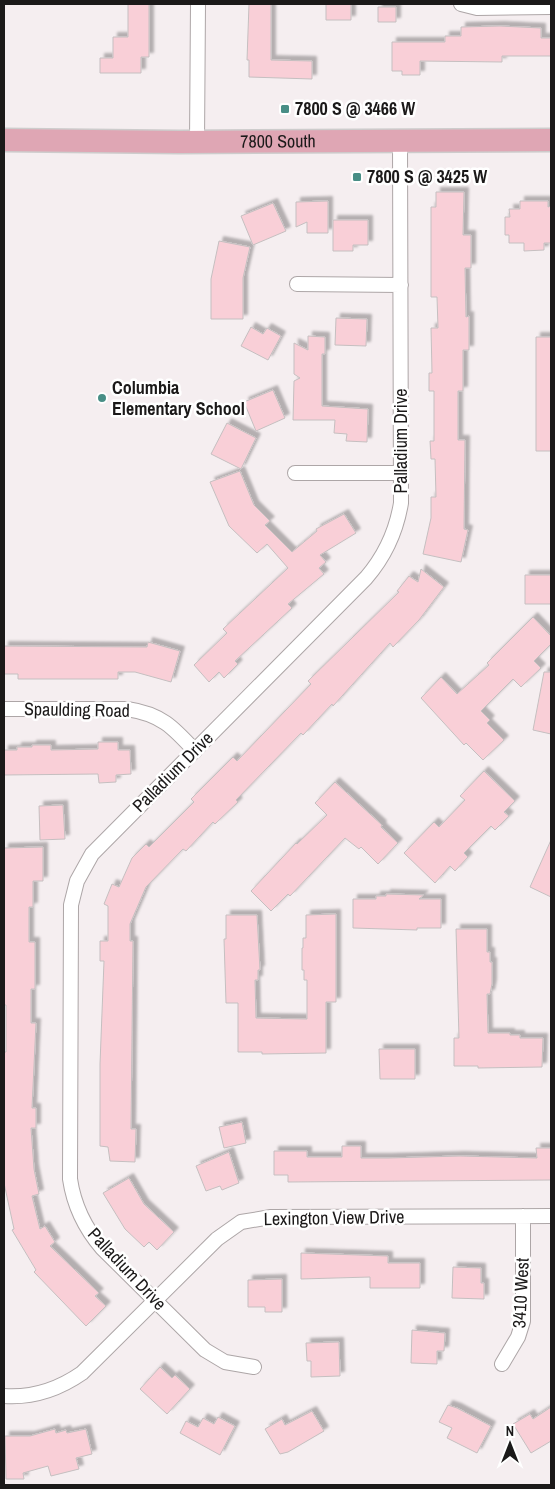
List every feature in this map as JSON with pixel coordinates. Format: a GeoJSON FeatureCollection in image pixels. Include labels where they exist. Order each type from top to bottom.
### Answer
{"type":"FeatureCollection","features":[{"type":"Feature","properties":{"kind":"main road","name":"7800 South"},"geometry":{"type":"LineString","coordinates":[[4,140],[197,142],[551,140]]}},
{"type":"Feature","properties":{"kind":"street"},"geometry":{"type":"LineString","coordinates":[[197,142],[198,4]]}},
{"type":"Feature","properties":{"kind":"street"},"geometry":{"type":"LineString","coordinates":[[461,4],[477,8],[551,7]]}},
{"type":"Feature","properties":{"kind":"street","name":"Palladium Drive"},"geometry":{"type":"LineString","coordinates":[[254,1367],[225,1362],[215,1357],[92,1236],[77,1208],[72,1194],[70,1164],[69,917],[77,882],[92,854],[377,565],[386,550],[398,520],[401,473],[400,141]]}},
{"type":"Feature","properties":{"kind":"street"},"geometry":{"type":"LineString","coordinates":[[297,284],[401,285]]}},
{"type":"Feature","properties":{"kind":"street"},"geometry":{"type":"LineString","coordinates":[[295,472],[401,473]]}},
{"type":"Feature","properties":{"kind":"street","name":"Spaulding Road"},"geometry":{"type":"LineString","coordinates":[[4,709],[127,709],[140,711],[164,720],[195,751]]}},
{"type":"Feature","properties":{"kind":"street","name":"3410 West"},"geometry":{"type":"LineString","coordinates":[[502,1364],[518,1338],[523,1321],[523,1216]]}},
{"type":"Feature","properties":{"kind":"street","name":"Lexington View Drive"},"geometry":{"type":"LineString","coordinates":[[4,1396],[37,1394],[68,1382],[88,1367],[224,1232],[251,1219],[271,1217],[551,1216]]}},
{"type":"Feature","properties":{"kind":"building"},"geometry":{"type":"Polygon","coordinates":[[[128,4],[149,4],[149,57],[141,57],[141,73],[100,73],[100,58],[113,58],[113,37],[128,37],[128,4]]]}},
{"type":"Feature","properties":{"kind":"building"},"geometry":{"type":"Polygon","coordinates":[[[249,4],[271,4],[271,60],[312,61],[312,79],[249,77],[249,60],[247,60],[249,4]]]}},
{"type":"Feature","properties":{"kind":"building"},"geometry":{"type":"Polygon","coordinates":[[[326,4],[351,4],[351,20],[326,20],[326,4]]]}},
{"type":"Feature","properties":{"kind":"building"},"geometry":{"type":"Polygon","coordinates":[[[378,7],[396,7],[396,22],[378,22],[378,7]]]}},
{"type":"Feature","properties":{"kind":"building"},"geometry":{"type":"Polygon","coordinates":[[[461,27],[541,28],[541,38],[551,38],[551,56],[502,56],[502,62],[420,61],[420,75],[402,75],[402,71],[392,71],[392,42],[445,42],[445,36],[461,36],[461,27]]]}},
{"type":"Feature","properties":{"kind":"building"},"geometry":{"type":"Polygon","coordinates":[[[436,192],[464,192],[463,235],[471,235],[471,268],[465,268],[466,317],[469,316],[469,350],[463,350],[463,391],[458,391],[458,440],[465,440],[464,529],[468,530],[461,562],[423,554],[431,518],[431,497],[436,497],[435,459],[431,459],[430,441],[434,441],[434,391],[429,391],[429,373],[432,373],[431,328],[438,328],[437,297],[431,297],[431,207],[436,207],[436,192]]]}},
{"type":"Feature","properties":{"kind":"building"},"geometry":{"type":"Polygon","coordinates":[[[328,201],[328,233],[307,233],[307,222],[296,227],[296,202],[328,201]]]}},
{"type":"Feature","properties":{"kind":"building"},"geometry":{"type":"Polygon","coordinates":[[[520,201],[548,201],[548,207],[551,206],[551,243],[544,243],[544,250],[524,251],[524,243],[509,243],[509,235],[505,235],[505,217],[510,217],[509,209],[520,209],[520,201]]]}},
{"type":"Feature","properties":{"kind":"building"},"geometry":{"type":"Polygon","coordinates":[[[273,203],[286,231],[253,245],[241,216],[273,203]]]}},
{"type":"Feature","properties":{"kind":"building"},"geometry":{"type":"Polygon","coordinates":[[[333,220],[368,220],[368,245],[353,245],[353,251],[333,251],[333,220]]]}},
{"type":"Feature","properties":{"kind":"building"},"geometry":{"type":"Polygon","coordinates":[[[219,241],[250,247],[243,278],[243,319],[211,319],[211,279],[219,241]]]}},
{"type":"Feature","properties":{"kind":"building"},"geometry":{"type":"Polygon","coordinates":[[[336,318],[367,319],[366,346],[335,345],[336,318]]]}},
{"type":"Feature","properties":{"kind":"building"},"geometry":{"type":"Polygon","coordinates":[[[251,327],[263,334],[267,328],[281,336],[268,360],[241,346],[251,327]]]}},
{"type":"Feature","properties":{"kind":"building"},"geometry":{"type":"Polygon","coordinates":[[[308,336],[325,337],[325,354],[322,354],[322,406],[368,409],[367,442],[346,441],[347,434],[334,433],[335,420],[293,420],[294,381],[300,378],[294,374],[294,343],[308,350],[308,336]]]}},
{"type":"Feature","properties":{"kind":"building"},"geometry":{"type":"Polygon","coordinates":[[[536,337],[551,337],[551,451],[536,451],[536,337]]]}},
{"type":"Feature","properties":{"kind":"building"},"geometry":{"type":"Polygon","coordinates":[[[273,390],[285,418],[256,431],[244,402],[273,390]]]}},
{"type":"Feature","properties":{"kind":"building"},"geometry":{"type":"Polygon","coordinates":[[[227,423],[256,438],[241,469],[211,454],[227,423]]]}},
{"type":"Feature","properties":{"kind":"building"},"geometry":{"type":"Polygon","coordinates":[[[240,471],[254,505],[270,521],[265,525],[292,552],[317,531],[316,529],[344,514],[356,533],[320,555],[326,562],[319,568],[324,574],[288,604],[292,608],[235,661],[238,664],[224,678],[219,672],[209,682],[194,665],[227,633],[223,629],[288,568],[267,544],[257,553],[229,526],[210,482],[240,471]]]}},
{"type":"Feature","properties":{"kind":"building"},"geometry":{"type":"Polygon","coordinates":[[[421,569],[444,587],[419,620],[393,647],[390,643],[333,706],[332,704],[303,735],[301,733],[236,800],[238,802],[215,824],[213,822],[186,851],[183,849],[146,887],[130,924],[130,941],[133,941],[131,1129],[136,1129],[135,1162],[110,1161],[108,1147],[100,1146],[100,1064],[104,961],[100,961],[100,941],[108,941],[108,906],[104,904],[112,884],[119,887],[132,858],[146,844],[149,847],[194,802],[191,799],[233,757],[237,761],[311,684],[308,681],[399,592],[397,591],[409,576],[418,582],[421,569]]]}},
{"type":"Feature","properties":{"kind":"building"},"geometry":{"type":"Polygon","coordinates":[[[525,575],[551,575],[551,604],[525,604],[525,575]]]}},
{"type":"Feature","properties":{"kind":"building"},"geometry":{"type":"Polygon","coordinates":[[[533,617],[551,636],[551,644],[534,661],[541,668],[521,687],[513,679],[481,711],[490,720],[487,723],[504,740],[483,760],[466,743],[464,745],[421,698],[441,677],[457,694],[489,665],[487,663],[533,617]]]}},
{"type":"Feature","properties":{"kind":"building"},"geometry":{"type":"Polygon","coordinates":[[[148,642],[180,651],[171,682],[135,672],[118,672],[118,679],[18,679],[18,674],[4,674],[4,646],[147,647],[148,642]]]}},
{"type":"Feature","properties":{"kind":"building"},"geometry":{"type":"Polygon","coordinates":[[[544,672],[551,672],[551,734],[533,730],[544,672]]]}},
{"type":"Feature","properties":{"kind":"building"},"geometry":{"type":"Polygon","coordinates":[[[98,742],[118,742],[118,750],[130,750],[131,774],[116,775],[116,782],[99,783],[98,774],[4,775],[4,750],[17,750],[17,747],[32,747],[32,745],[51,745],[51,750],[98,749],[98,742]]]}},
{"type":"Feature","properties":{"kind":"building"},"geometry":{"type":"Polygon","coordinates":[[[484,771],[515,801],[504,812],[509,816],[495,830],[491,826],[464,853],[468,857],[455,871],[450,866],[435,883],[404,853],[434,822],[439,827],[465,800],[460,796],[484,771]]]}},
{"type":"Feature","properties":{"kind":"building"},"geometry":{"type":"Polygon","coordinates":[[[335,782],[382,825],[381,827],[398,843],[378,864],[361,847],[359,849],[345,838],[290,896],[288,894],[271,911],[251,891],[296,843],[327,815],[315,803],[335,782]]]}},
{"type":"Feature","properties":{"kind":"building"},"geometry":{"type":"Polygon","coordinates":[[[63,805],[65,839],[40,840],[39,806],[63,805]]]}},
{"type":"Feature","properties":{"kind":"building"},"geometry":{"type":"Polygon","coordinates":[[[551,840],[551,897],[530,887],[551,840]]]}},
{"type":"Feature","properties":{"kind":"building"},"geometry":{"type":"Polygon","coordinates":[[[43,847],[43,881],[33,881],[33,907],[29,907],[29,942],[35,942],[35,989],[31,989],[31,1023],[36,1023],[32,1108],[36,1108],[36,1128],[31,1128],[34,1169],[39,1194],[32,1196],[40,1229],[45,1226],[55,1242],[50,1246],[99,1293],[95,1296],[106,1306],[86,1326],[34,1272],[36,1270],[12,1230],[14,1229],[4,1183],[6,1005],[4,1005],[4,848],[43,847]]]}},
{"type":"Feature","properties":{"kind":"building"},"geometry":{"type":"Polygon","coordinates":[[[386,894],[424,895],[419,899],[441,899],[441,928],[417,928],[417,930],[353,928],[353,899],[376,899],[376,896],[386,896],[386,894]]]}},
{"type":"Feature","properties":{"kind":"building"},"geometry":{"type":"Polygon","coordinates":[[[336,914],[336,1002],[326,1002],[326,1053],[262,1054],[262,1052],[238,1052],[238,1003],[226,1003],[224,939],[226,939],[226,915],[257,915],[260,970],[258,970],[258,980],[255,980],[256,1018],[307,1019],[307,980],[304,980],[304,970],[302,970],[303,938],[306,938],[306,915],[336,914]]]}},
{"type":"Feature","properties":{"kind":"building"},"geometry":{"type":"Polygon","coordinates":[[[456,929],[487,929],[487,952],[490,952],[490,962],[492,962],[492,984],[490,994],[487,994],[488,1033],[510,1033],[510,1035],[520,1035],[520,1038],[543,1038],[542,1067],[478,1068],[478,1066],[454,1066],[454,1038],[459,1038],[456,929]]]}},
{"type":"Feature","properties":{"kind":"building"},"geometry":{"type":"Polygon","coordinates":[[[379,1049],[415,1049],[415,1079],[380,1079],[379,1049]]]}},
{"type":"Feature","properties":{"kind":"building"},"geometry":{"type":"Polygon","coordinates":[[[242,1122],[246,1143],[224,1148],[219,1127],[242,1122]]]}},
{"type":"Feature","properties":{"kind":"building"},"geometry":{"type":"Polygon","coordinates":[[[342,1146],[361,1146],[361,1158],[460,1156],[537,1158],[536,1148],[551,1148],[551,1180],[288,1182],[288,1175],[274,1175],[274,1151],[307,1151],[307,1157],[342,1157],[342,1146]]]}},
{"type":"Feature","properties":{"kind":"building"},"geometry":{"type":"Polygon","coordinates":[[[229,1152],[239,1183],[222,1190],[220,1186],[206,1191],[196,1166],[229,1152]]]}},
{"type":"Feature","properties":{"kind":"building"},"geometry":{"type":"Polygon","coordinates":[[[129,1178],[144,1204],[174,1232],[157,1250],[149,1242],[144,1247],[125,1229],[103,1193],[129,1178]]]}},
{"type":"Feature","properties":{"kind":"building"},"geometry":{"type":"Polygon","coordinates":[[[301,1253],[388,1256],[388,1263],[420,1263],[420,1288],[370,1288],[370,1277],[301,1279],[301,1253]]]}},
{"type":"Feature","properties":{"kind":"building"},"geometry":{"type":"Polygon","coordinates":[[[453,1267],[481,1268],[481,1283],[484,1283],[484,1299],[452,1298],[453,1267]]]}},
{"type":"Feature","properties":{"kind":"building"},"geometry":{"type":"Polygon","coordinates":[[[282,1279],[282,1312],[265,1312],[265,1307],[248,1307],[248,1280],[282,1279]]]}},
{"type":"Feature","properties":{"kind":"building"},"geometry":{"type":"Polygon","coordinates":[[[412,1330],[445,1333],[444,1351],[437,1351],[437,1364],[411,1363],[412,1330]]]}},
{"type":"Feature","properties":{"kind":"building"},"geometry":{"type":"Polygon","coordinates":[[[339,1342],[340,1376],[311,1377],[311,1361],[307,1361],[306,1343],[339,1342]]]}},
{"type":"Feature","properties":{"kind":"building"},"geometry":{"type":"Polygon","coordinates":[[[160,1367],[172,1378],[175,1375],[190,1389],[167,1414],[140,1389],[160,1367]]]}},
{"type":"Feature","properties":{"kind":"building"},"geometry":{"type":"Polygon","coordinates":[[[448,1405],[491,1426],[477,1453],[447,1438],[452,1428],[439,1422],[448,1405]]]}},
{"type":"Feature","properties":{"kind":"building"},"geometry":{"type":"Polygon","coordinates":[[[551,1407],[551,1441],[531,1453],[513,1424],[530,1414],[533,1419],[551,1407]]]}},
{"type":"Feature","properties":{"kind":"building"},"geometry":{"type":"Polygon","coordinates":[[[312,1411],[324,1431],[288,1452],[280,1454],[265,1429],[282,1419],[285,1425],[312,1411]]]}},
{"type":"Feature","properties":{"kind":"building"},"geometry":{"type":"Polygon","coordinates":[[[218,1417],[235,1426],[220,1455],[180,1433],[186,1421],[198,1427],[203,1418],[214,1424],[218,1417]]]}},
{"type":"Feature","properties":{"kind":"building"},"geometry":{"type":"Polygon","coordinates":[[[55,1429],[56,1433],[66,1430],[67,1433],[86,1429],[92,1454],[76,1458],[79,1469],[51,1476],[48,1466],[23,1473],[24,1479],[6,1479],[5,1436],[30,1436],[55,1429]]]}},
{"type":"Feature","properties":{"kind":"place","name":"7800 S @ 3466 W"},"geometry":{"type":"Point","coordinates":[285,109]}},
{"type":"Feature","properties":{"kind":"place","name":"7800 S @ 3425 W"},"geometry":{"type":"Point","coordinates":[357,177]}},
{"type":"Feature","properties":{"kind":"place","name":"Columbia Elementary School"},"geometry":{"type":"Point","coordinates":[102,398]}}]}
